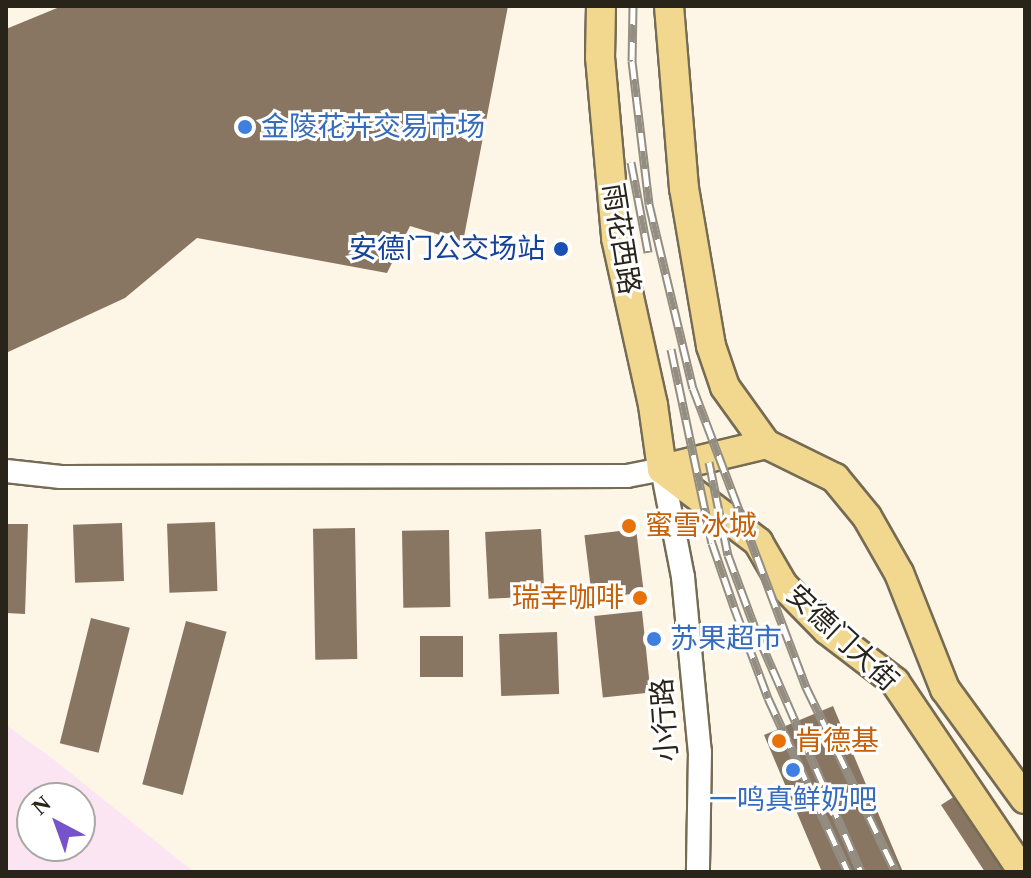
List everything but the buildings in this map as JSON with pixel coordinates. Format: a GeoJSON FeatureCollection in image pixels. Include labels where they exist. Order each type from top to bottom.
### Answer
{"type":"FeatureCollection","features":[{"type":"Feature","properties":{"kind":"main road","name":"雨花西路"},"geometry":{"type":"LineString","coordinates":[[601,6],[600,57],[616,238],[653,405],[662,469]]}},
{"type":"Feature","properties":{"kind":"main road"},"geometry":{"type":"LineString","coordinates":[[662,469],[766,444],[725,387],[711,346],[684,188],[669,6]]}},
{"type":"Feature","properties":{"kind":"main road","name":"安德门大街"},"geometry":{"type":"LineString","coordinates":[[766,444],[835,478],[867,517],[899,573],[945,689],[1025,799]]}},
{"type":"Feature","properties":{"kind":"main road","name":"安德门大街"},"geometry":{"type":"LineString","coordinates":[[662,469],[758,542],[783,585],[816,619],[895,682],[1023,872]]}},
{"type":"Feature","properties":{"kind":"street"},"geometry":{"type":"LineString","coordinates":[[6,471],[61,477],[564,476],[662,469]]}},
{"type":"Feature","properties":{"kind":"street","name":"小行路"},"geometry":{"type":"LineString","coordinates":[[662,469],[683,577],[700,752],[698,872]]}},
{"type":"Feature","properties":{"kind":"shaded area"},"geometry":{"type":"Polygon","coordinates":[[[6,725],[82,782],[16,782],[16,862],[96,862],[96,793],[194,872],[6,872],[6,725]]]}},
{"type":"Feature","properties":{"kind":"railway"},"geometry":{"type":"LineString","coordinates":[[633,6],[632,61],[649,204],[693,388],[806,687],[896,872]]}},
{"type":"Feature","properties":{"kind":"railway"},"geometry":{"type":"LineString","coordinates":[[631,162],[648,252]]}},
{"type":"Feature","properties":{"kind":"railway"},"geometry":{"type":"LineString","coordinates":[[671,349],[712,543],[768,698],[848,872]]}},
{"type":"Feature","properties":{"kind":"railway"},"geometry":{"type":"LineString","coordinates":[[709,462],[728,555],[758,636],[861,872]]}},
{"type":"Feature","properties":{"kind":"place","name":"金陵花卉交易市场"},"geometry":{"type":"Point","coordinates":[245,127]}},
{"type":"Feature","properties":{"kind":"place","name":"安德门公交场站"},"geometry":{"type":"Point","coordinates":[561,249]}},
{"type":"Feature","properties":{"kind":"place","name":"蜜雪冰城"},"geometry":{"type":"Point","coordinates":[629,526]}},
{"type":"Feature","properties":{"kind":"place","name":"瑞幸咖啡"},"geometry":{"type":"Point","coordinates":[640,598]}},
{"type":"Feature","properties":{"kind":"place","name":"苏果超市"},"geometry":{"type":"Point","coordinates":[654,639]}},
{"type":"Feature","properties":{"kind":"place","name":"肯德基"},"geometry":{"type":"Point","coordinates":[779,741]}},
{"type":"Feature","properties":{"kind":"place","name":"一鸣真鲜奶吧"},"geometry":{"type":"Point","coordinates":[793,770]}}]}
